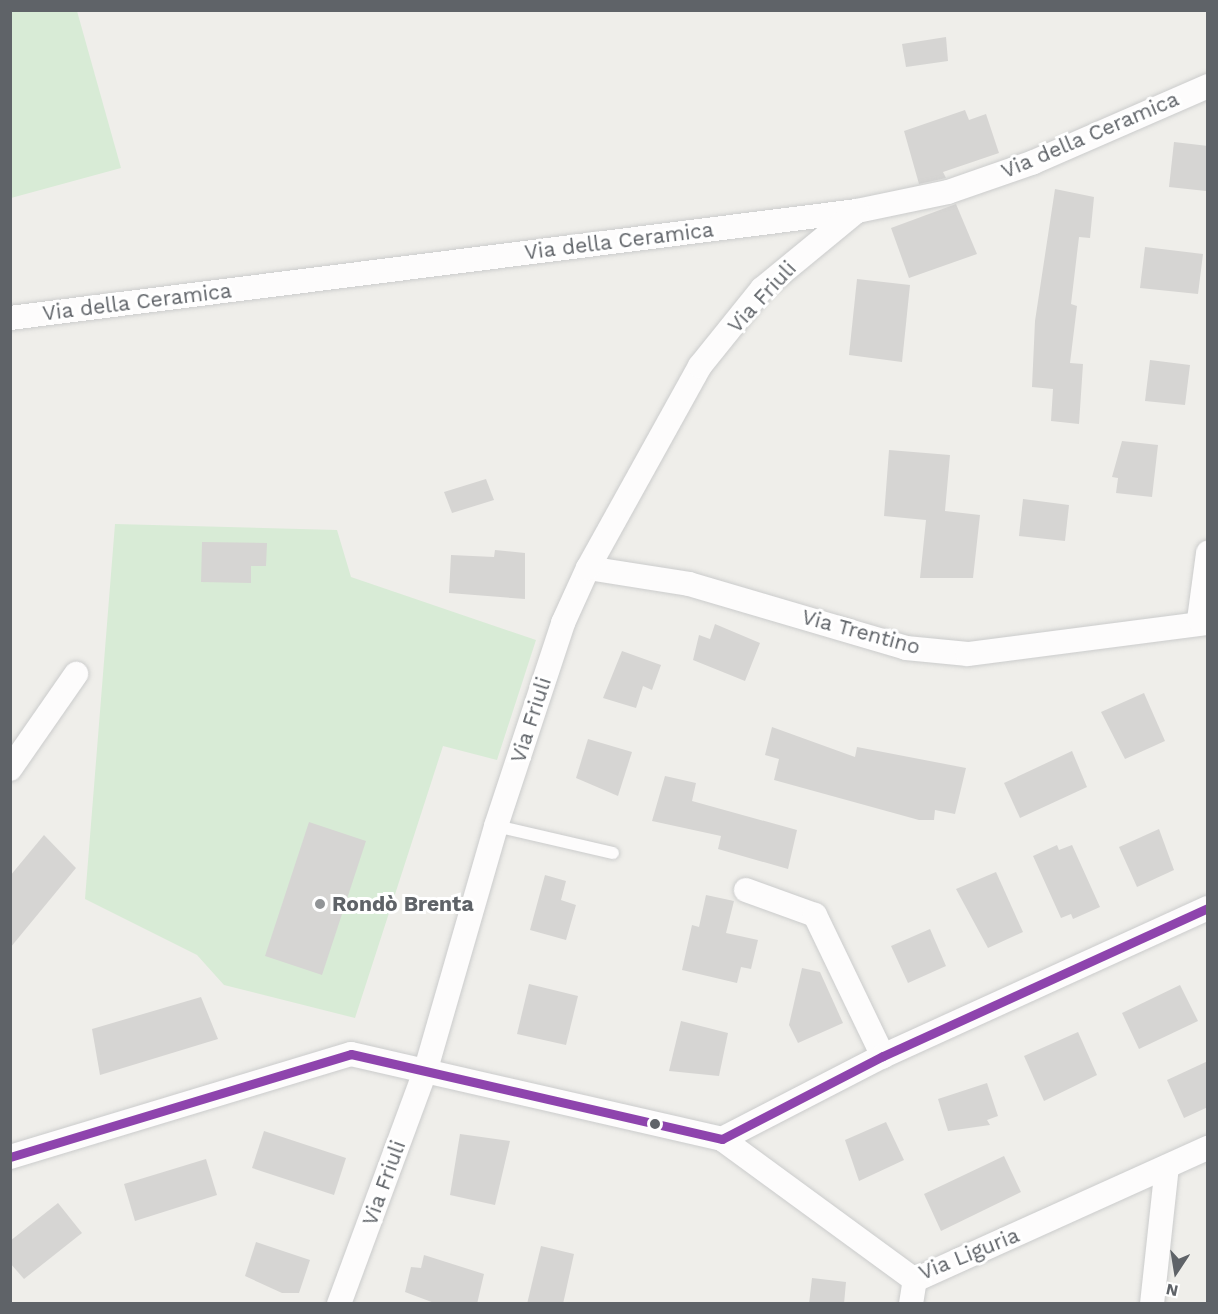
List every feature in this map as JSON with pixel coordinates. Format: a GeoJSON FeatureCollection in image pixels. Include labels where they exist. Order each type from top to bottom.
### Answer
{"type":"FeatureCollection","features":[{"type":"Feature","properties":{"kind":"street","name":"Via della Ceramica"},"geometry":{"type":"LineString","coordinates":[[10,318],[858,211],[948,192],[1034,162],[1208,86]]}},
{"type":"Feature","properties":{"kind":"street","name":"Via Friuli"},"geometry":{"type":"LineString","coordinates":[[339,1304],[426,1069],[496,826],[563,623],[588,568],[700,366],[762,289],[858,211]]}},
{"type":"Feature","properties":{"kind":"street"},"geometry":{"type":"LineString","coordinates":[[1203,622],[1208,553]]}},
{"type":"Feature","properties":{"kind":"street","name":"Via Trentino"},"geometry":{"type":"LineString","coordinates":[[588,568],[689,584],[927,650],[991,651],[1203,622]]}},
{"type":"Feature","properties":{"kind":"street"},"geometry":{"type":"LineString","coordinates":[[10,769],[76,674]]}},
{"type":"Feature","properties":{"kind":"street"},"geometry":{"type":"LineString","coordinates":[[746,890],[815,915],[883,1056]]}},
{"type":"Feature","properties":{"kind":"street"},"geometry":{"type":"LineString","coordinates":[[10,1157],[351,1054],[426,1069],[722,1139],[883,1056],[1208,908]]}},
{"type":"Feature","properties":{"kind":"street","name":"Via Liguria"},"geometry":{"type":"LineString","coordinates":[[722,1139],[913,1292],[1208,1148]]}},
{"type":"Feature","properties":{"kind":"street"},"geometry":{"type":"LineString","coordinates":[[1152,1304],[1167,1167]]}},
{"type":"Feature","properties":{"kind":"lane"},"geometry":{"type":"LineString","coordinates":[[496,826],[613,853]]}},
{"type":"Feature","properties":{"kind":"green space"},"geometry":{"type":"Polygon","coordinates":[[[11,10],[77,11],[121,168],[11,198],[11,10]]]}},
{"type":"Feature","properties":{"kind":"green space"},"geometry":{"type":"Polygon","coordinates":[[[115,524],[337,530],[351,577],[536,640],[497,760],[443,746],[355,1018],[224,985],[197,955],[85,899],[115,524]]]}},
{"type":"Feature","properties":{"kind":"building"},"geometry":{"type":"Polygon","coordinates":[[[946,37],[948,61],[906,67],[902,44],[946,37]]]}},
{"type":"Feature","properties":{"kind":"building"},"geometry":{"type":"Polygon","coordinates":[[[965,110],[969,120],[986,114],[999,153],[943,172],[946,178],[919,184],[904,131],[965,110]]]}},
{"type":"Feature","properties":{"kind":"building"},"geometry":{"type":"Polygon","coordinates":[[[1174,142],[1208,146],[1206,191],[1169,187],[1174,142]]]}},
{"type":"Feature","properties":{"kind":"building"},"geometry":{"type":"Polygon","coordinates":[[[1055,189],[1094,197],[1090,238],[1079,237],[1071,304],[1077,306],[1070,363],[1083,364],[1079,424],[1051,421],[1053,389],[1032,387],[1035,321],[1055,189]]]}},
{"type":"Feature","properties":{"kind":"building"},"geometry":{"type":"Polygon","coordinates":[[[956,204],[977,254],[909,278],[891,228],[956,204]]]}},
{"type":"Feature","properties":{"kind":"building"},"geometry":{"type":"Polygon","coordinates":[[[1145,247],[1203,254],[1198,294],[1140,288],[1145,247]]]}},
{"type":"Feature","properties":{"kind":"building"},"geometry":{"type":"Polygon","coordinates":[[[857,279],[910,285],[902,362],[849,355],[857,279]]]}},
{"type":"Feature","properties":{"kind":"building"},"geometry":{"type":"Polygon","coordinates":[[[1150,360],[1190,365],[1185,405],[1145,401],[1150,360]]]}},
{"type":"Feature","properties":{"kind":"building"},"geometry":{"type":"Polygon","coordinates":[[[1122,441],[1158,445],[1152,497],[1116,493],[1118,478],[1112,477],[1122,441]]]}},
{"type":"Feature","properties":{"kind":"building"},"geometry":{"type":"Polygon","coordinates":[[[889,450],[950,455],[945,511],[980,515],[973,578],[920,578],[926,520],[884,516],[889,450]]]}},
{"type":"Feature","properties":{"kind":"building"},"geometry":{"type":"Polygon","coordinates":[[[486,479],[494,500],[452,513],[444,492],[486,479]]]}},
{"type":"Feature","properties":{"kind":"building"},"geometry":{"type":"Polygon","coordinates":[[[1023,499],[1069,505],[1065,541],[1019,536],[1023,499]]]}},
{"type":"Feature","properties":{"kind":"building"},"geometry":{"type":"Polygon","coordinates":[[[202,542],[267,543],[266,566],[251,566],[251,583],[201,582],[202,542]]]}},
{"type":"Feature","properties":{"kind":"building"},"geometry":{"type":"Polygon","coordinates":[[[495,550],[525,553],[525,599],[449,593],[451,555],[494,557],[495,550]]]}},
{"type":"Feature","properties":{"kind":"building"},"geometry":{"type":"Polygon","coordinates":[[[715,624],[760,643],[745,681],[693,660],[699,635],[710,639],[715,624]]]}},
{"type":"Feature","properties":{"kind":"building"},"geometry":{"type":"Polygon","coordinates":[[[622,651],[661,665],[652,690],[643,686],[636,708],[603,698],[622,651]]]}},
{"type":"Feature","properties":{"kind":"building"},"geometry":{"type":"Polygon","coordinates":[[[1144,693],[1165,741],[1125,759],[1101,712],[1144,693]]]}},
{"type":"Feature","properties":{"kind":"building"},"geometry":{"type":"Polygon","coordinates":[[[772,727],[855,757],[857,747],[966,768],[955,814],[935,810],[934,820],[919,820],[774,780],[779,759],[765,755],[772,727]]]}},
{"type":"Feature","properties":{"kind":"building"},"geometry":{"type":"Polygon","coordinates":[[[588,739],[632,752],[618,796],[576,778],[588,739]]]}},
{"type":"Feature","properties":{"kind":"building"},"geometry":{"type":"Polygon","coordinates":[[[1072,751],[1087,787],[1020,818],[1004,783],[1072,751]]]}},
{"type":"Feature","properties":{"kind":"building"},"geometry":{"type":"Polygon","coordinates":[[[665,776],[696,783],[692,801],[797,830],[788,869],[718,849],[721,836],[652,821],[665,776]]]}},
{"type":"Feature","properties":{"kind":"building"},"geometry":{"type":"Polygon","coordinates":[[[309,822],[366,841],[322,975],[265,956],[309,822]]]}},
{"type":"Feature","properties":{"kind":"building"},"geometry":{"type":"Polygon","coordinates":[[[1159,829],[1174,870],[1137,887],[1119,847],[1159,829]]]}},
{"type":"Feature","properties":{"kind":"building"},"geometry":{"type":"Polygon","coordinates":[[[44,835],[76,868],[10,948],[10,876],[44,835]]]}},
{"type":"Feature","properties":{"kind":"building"},"geometry":{"type":"Polygon","coordinates":[[[1057,845],[1059,850],[1072,845],[1100,907],[1073,919],[1071,914],[1061,918],[1033,856],[1057,845]]]}},
{"type":"Feature","properties":{"kind":"building"},"geometry":{"type":"Polygon","coordinates":[[[996,872],[1023,932],[988,948],[956,889],[996,872]]]}},
{"type":"Feature","properties":{"kind":"building"},"geometry":{"type":"Polygon","coordinates":[[[545,875],[566,881],[561,900],[576,905],[566,940],[530,930],[545,875]]]}},
{"type":"Feature","properties":{"kind":"building"},"geometry":{"type":"Polygon","coordinates":[[[706,895],[734,901],[726,933],[758,940],[751,969],[741,967],[737,983],[682,970],[692,925],[699,927],[706,895]]]}},
{"type":"Feature","properties":{"kind":"building"},"geometry":{"type":"Polygon","coordinates":[[[930,929],[946,966],[908,983],[891,946],[930,929]]]}},
{"type":"Feature","properties":{"kind":"building"},"geometry":{"type":"Polygon","coordinates":[[[802,968],[820,972],[843,1023],[798,1043],[789,1025],[802,968]]]}},
{"type":"Feature","properties":{"kind":"building"},"geometry":{"type":"Polygon","coordinates":[[[529,984],[578,996],[566,1045],[517,1034],[529,984]]]}},
{"type":"Feature","properties":{"kind":"building"},"geometry":{"type":"Polygon","coordinates":[[[1180,985],[1198,1021],[1139,1049],[1122,1013],[1180,985]]]}},
{"type":"Feature","properties":{"kind":"building"},"geometry":{"type":"Polygon","coordinates":[[[201,997],[218,1039],[100,1075],[92,1029],[201,997]]]}},
{"type":"Feature","properties":{"kind":"building"},"geometry":{"type":"Polygon","coordinates":[[[681,1021],[728,1033],[719,1076],[669,1071],[681,1021]]]}},
{"type":"Feature","properties":{"kind":"building"},"geometry":{"type":"Polygon","coordinates":[[[1078,1032],[1097,1075],[1044,1101],[1024,1056],[1078,1032]]]}},
{"type":"Feature","properties":{"kind":"building"},"geometry":{"type":"Polygon","coordinates":[[[1208,1061],[1208,1107],[1184,1118],[1167,1080],[1208,1061]]]}},
{"type":"Feature","properties":{"kind":"building"},"geometry":{"type":"Polygon","coordinates":[[[987,1083],[998,1116],[987,1120],[990,1125],[948,1131],[938,1099],[987,1083]]]}},
{"type":"Feature","properties":{"kind":"building"},"geometry":{"type":"Polygon","coordinates":[[[886,1122],[904,1160],[859,1181],[845,1140],[886,1122]]]}},
{"type":"Feature","properties":{"kind":"building"},"geometry":{"type":"Polygon","coordinates":[[[264,1131],[346,1158],[334,1195],[252,1168],[264,1131]]]}},
{"type":"Feature","properties":{"kind":"building"},"geometry":{"type":"Polygon","coordinates":[[[460,1134],[510,1141],[495,1205],[450,1195],[460,1134]]]}},
{"type":"Feature","properties":{"kind":"building"},"geometry":{"type":"Polygon","coordinates":[[[1004,1156],[1021,1192],[941,1231],[924,1194],[1004,1156]]]}},
{"type":"Feature","properties":{"kind":"building"},"geometry":{"type":"Polygon","coordinates":[[[206,1159],[217,1195],[135,1221],[124,1184],[206,1159]]]}},
{"type":"Feature","properties":{"kind":"building"},"geometry":{"type":"Polygon","coordinates":[[[58,1203],[82,1233],[24,1279],[10,1263],[10,1241],[58,1203]]]}},
{"type":"Feature","properties":{"kind":"building"},"geometry":{"type":"Polygon","coordinates":[[[256,1242],[310,1260],[299,1293],[282,1293],[245,1276],[256,1242]]]}},
{"type":"Feature","properties":{"kind":"building"},"geometry":{"type":"Polygon","coordinates":[[[541,1246],[574,1254],[563,1304],[527,1304],[541,1246]]]}},
{"type":"Feature","properties":{"kind":"building"},"geometry":{"type":"Polygon","coordinates":[[[424,1255],[484,1274],[477,1304],[437,1304],[405,1292],[411,1267],[421,1268],[424,1255]]]}},
{"type":"Feature","properties":{"kind":"building"},"geometry":{"type":"Polygon","coordinates":[[[812,1278],[846,1282],[844,1304],[809,1304],[812,1278]]]}},
{"type":"Feature","properties":{"kind":"transit line"},"geometry":{"type":"LineString","coordinates":[[10,1157],[351,1054],[722,1139],[883,1056],[1208,908]]}},
{"type":"Feature","properties":{"kind":"place","name":"Rondò Brenta"},"geometry":{"type":"Point","coordinates":[320,904]}}]}
